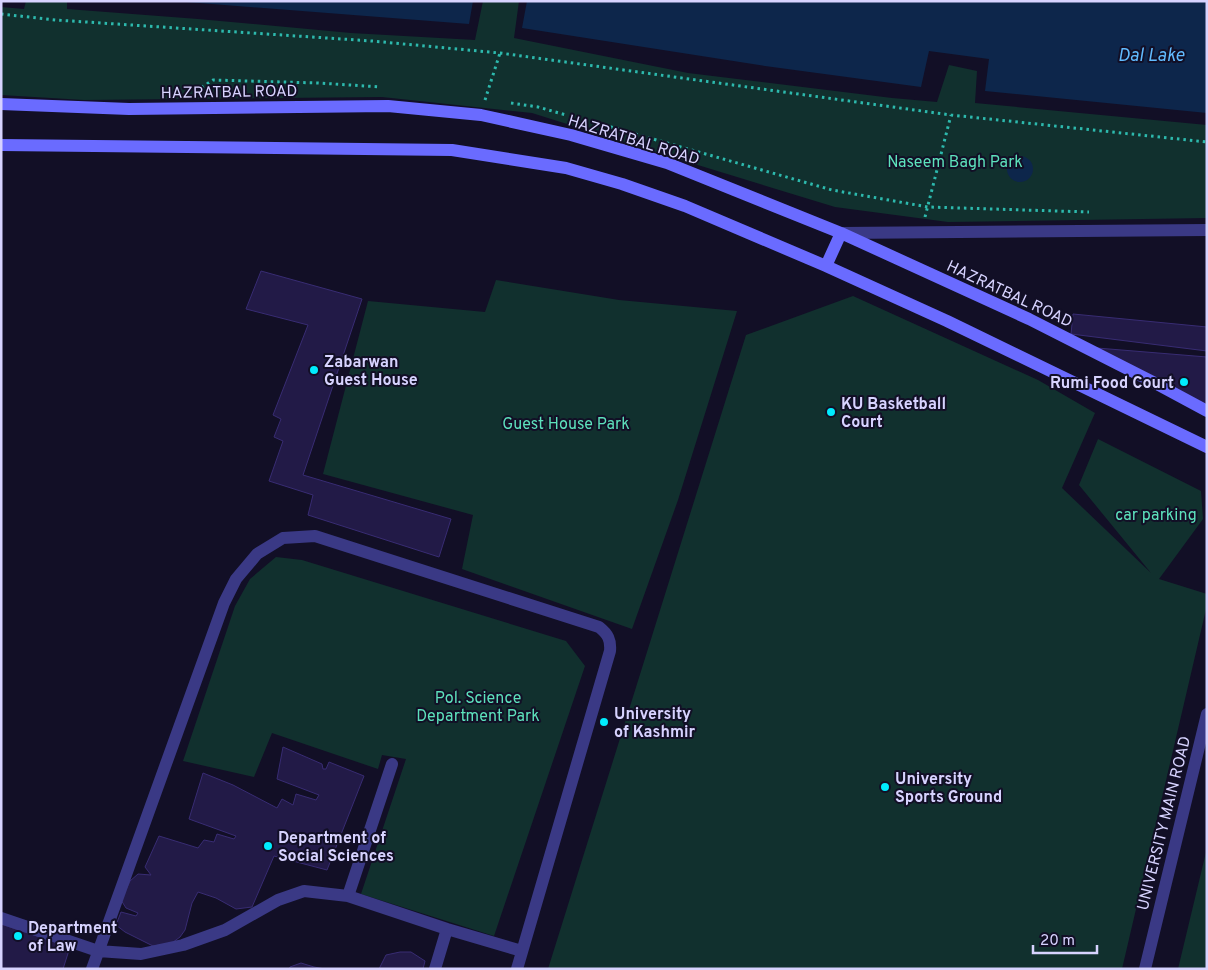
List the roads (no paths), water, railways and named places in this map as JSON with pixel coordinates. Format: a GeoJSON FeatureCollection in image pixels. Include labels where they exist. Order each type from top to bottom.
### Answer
{"type":"FeatureCollection","features":[{"type":"Feature","properties":{"kind":"main road","name":"HAZRATBAL ROAD"},"geometry":{"type":"LineString","coordinates":[[1,104],[129,109],[388,106],[482,115],[571,135],[667,163],[841,232],[1029,319],[1207,411]]}},
{"type":"Feature","properties":{"kind":"main road"},"geometry":{"type":"LineString","coordinates":[[1,145],[452,150],[566,168],[622,184],[685,206],[826,266],[1000,346],[1207,447]]}},
{"type":"Feature","properties":{"kind":"main road"},"geometry":{"type":"LineString","coordinates":[[826,266],[841,232]]}},
{"type":"Feature","properties":{"kind":"street"},"geometry":{"type":"LineString","coordinates":[[841,232],[1207,230]]}},
{"type":"Feature","properties":{"kind":"street"},"geometry":{"type":"LineString","coordinates":[[92,969],[224,603],[236,579],[257,554],[284,538],[315,536],[599,627],[606,633],[610,642],[610,651],[517,969]]}},
{"type":"Feature","properties":{"kind":"street","name":"UNIVERSITY MAIN ROAD"},"geometry":{"type":"LineString","coordinates":[[1145,969],[1207,714]]}},
{"type":"Feature","properties":{"kind":"street"},"geometry":{"type":"LineString","coordinates":[[348,896],[392,764]]}},
{"type":"Feature","properties":{"kind":"street"},"geometry":{"type":"LineString","coordinates":[[1,918],[98,950],[141,954],[183,945],[225,930],[278,900],[304,891],[348,896],[447,929],[522,951]]}},
{"type":"Feature","properties":{"kind":"street"},"geometry":{"type":"LineString","coordinates":[[435,969],[447,929]]}},
{"type":"Feature","properties":{"kind":"water"},"geometry":{"type":"Polygon","coordinates":[[[174,1],[473,1],[469,24],[174,1]]]}},
{"type":"Feature","properties":{"kind":"water","name":"Dal Lake"},"geometry":{"type":"Polygon","coordinates":[[[527,1],[1207,1],[1207,113],[985,91],[989,59],[929,51],[921,87],[765,66],[522,28],[527,1]]]}},
{"type":"Feature","properties":{"kind":"water"},"geometry":{"type":"Polygon","coordinates":[[[1020,156],[1029,160],[1033,169],[1029,178],[1020,182],[1011,178],[1007,169],[1011,160],[1020,156]]]}},
{"type":"Feature","properties":{"kind":"place","name":"Zabarwan Guest House"},"geometry":{"type":"Point","coordinates":[314,370]}},
{"type":"Feature","properties":{"kind":"place","name":"Rumi Food Court"},"geometry":{"type":"Point","coordinates":[1184,382]}},
{"type":"Feature","properties":{"kind":"place","name":"KU Basketball Court"},"geometry":{"type":"Point","coordinates":[831,412]}},
{"type":"Feature","properties":{"kind":"place","name":"University of Kashmir"},"geometry":{"type":"Point","coordinates":[604,722]}},
{"type":"Feature","properties":{"kind":"place","name":"University Sports Ground"},"geometry":{"type":"Point","coordinates":[885,787]}},
{"type":"Feature","properties":{"kind":"place","name":"Department of Social Sciences"},"geometry":{"type":"Point","coordinates":[268,846]}},
{"type":"Feature","properties":{"kind":"place","name":"Department of Law"},"geometry":{"type":"Point","coordinates":[18,936]}},
{"type":"Feature","properties":{"kind":"park label","name":"Naseem Bagh Park"},"geometry":{"type":"Point","coordinates":[955,161]}},
{"type":"Feature","properties":{"kind":"park label","name":"Guest House Park"},"geometry":{"type":"Point","coordinates":[566,423]}},
{"type":"Feature","properties":{"kind":"park label","name":"car parking"},"geometry":{"type":"Point","coordinates":[1156,514]}},
{"type":"Feature","properties":{"kind":"park label","name":"Pol. Science Department Park"},"geometry":{"type":"Point","coordinates":[478,706]}}]}
